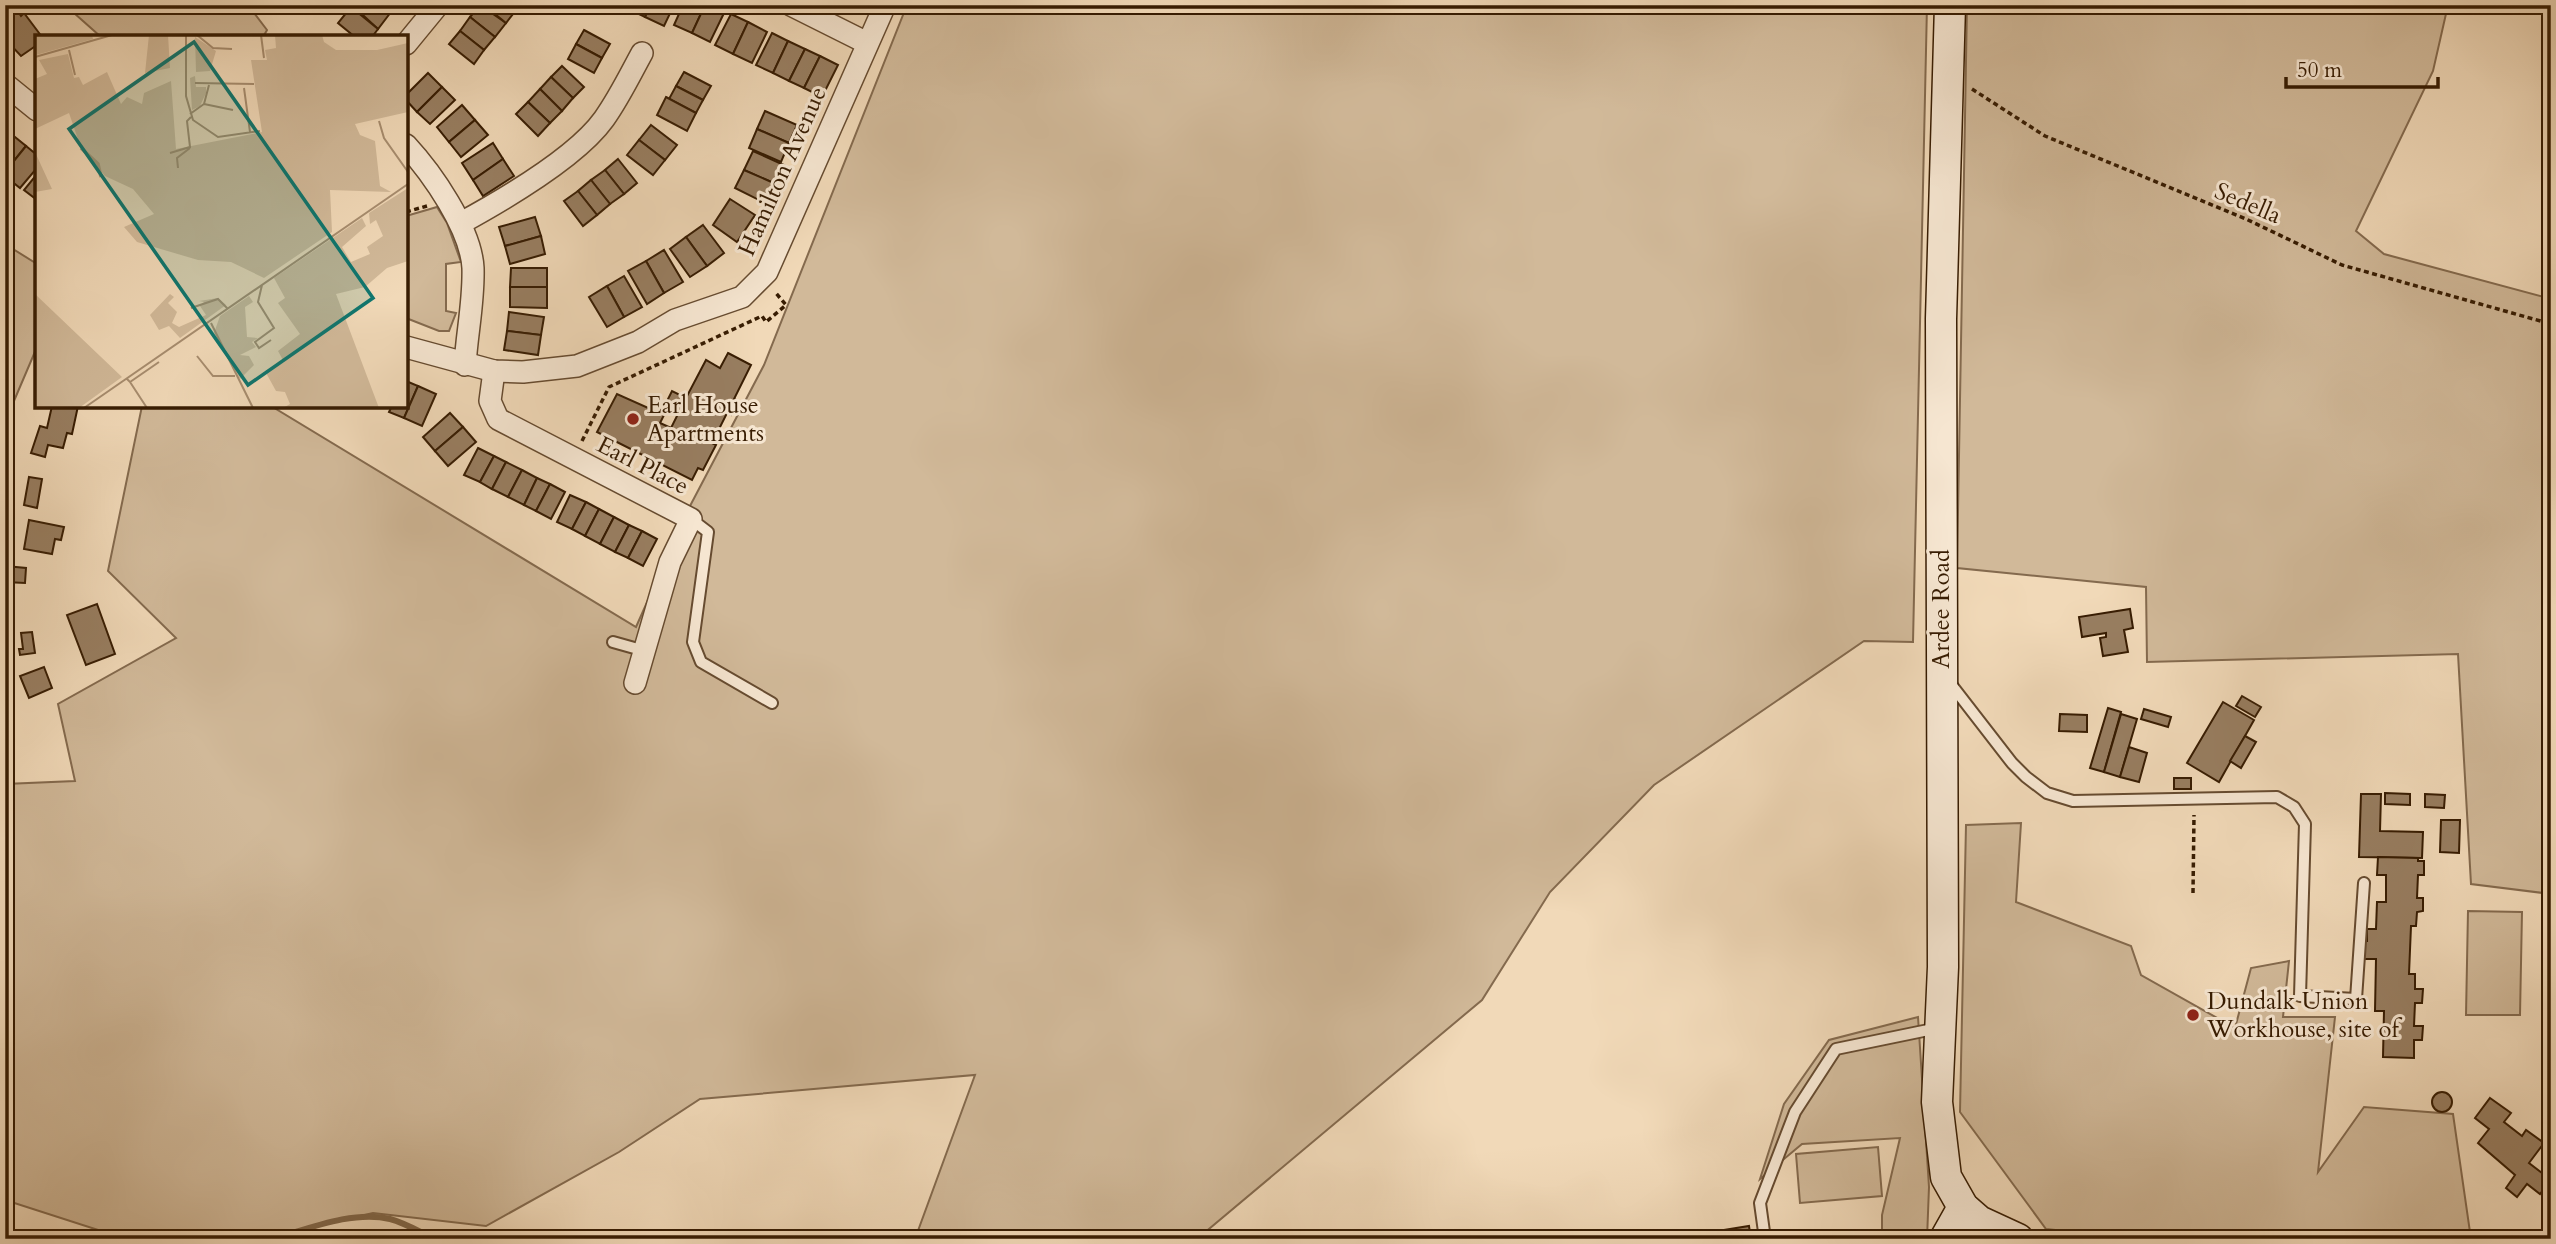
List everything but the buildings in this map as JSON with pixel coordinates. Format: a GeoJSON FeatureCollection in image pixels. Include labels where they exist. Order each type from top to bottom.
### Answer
{"type":"FeatureCollection","features":[{"type":"Feature","properties":{"kind":"main road","name":"Ardee Road"},"geometry":{"type":"LineString","coordinates":[[1950,5],[1946,237],[1941,319],[1943,967],[1938,1114],[1946,1177],[1963,1207]]}},
{"type":"Feature","properties":{"kind":"main road"},"geometry":{"type":"LineString","coordinates":[[1945,1239],[1963,1207],[1979,1221],[2018,1239]]}},
{"type":"Feature","properties":{"kind":"street"},"geometry":{"type":"LineString","coordinates":[[408,42],[438,5]]}},
{"type":"Feature","properties":{"kind":"street"},"geometry":{"type":"LineString","coordinates":[[791,5],[867,43]]}},
{"type":"Feature","properties":{"kind":"street","name":"Hamilton Avenue"},"geometry":{"type":"LineString","coordinates":[[408,348],[494,371],[523,372],[577,366],[638,342],[675,320],[742,297],[767,272],[885,5]]}},
{"type":"Feature","properties":{"kind":"street"},"geometry":{"type":"LineString","coordinates":[[461,223],[502,201],[586,139],[603,121],[642,53]]}},
{"type":"Feature","properties":{"kind":"street"},"geometry":{"type":"LineString","coordinates":[[5,84],[35,108]]}},
{"type":"Feature","properties":{"kind":"street"},"geometry":{"type":"LineString","coordinates":[[408,148],[434,180],[461,223],[473,264],[472,314],[465,365]]}},
{"type":"Feature","properties":{"kind":"street","name":"Earl Place"},"geometry":{"type":"LineString","coordinates":[[494,371],[490,401],[498,419],[691,519],[670,562],[635,683]]}},
{"type":"Feature","properties":{"kind":"lane"},"geometry":{"type":"LineString","coordinates":[[691,519],[708,532],[694,642],[701,662],[772,703]]}},
{"type":"Feature","properties":{"kind":"lane"},"geometry":{"type":"LineString","coordinates":[[613,642],[645,651]]}},
{"type":"Feature","properties":{"kind":"lane"},"geometry":{"type":"LineString","coordinates":[[1941,671],[2012,763],[2047,793],[2073,801],[2277,797],[2294,807],[2305,824],[2300,996],[2356,999],[2364,883]]}},
{"type":"Feature","properties":{"kind":"lane"},"geometry":{"type":"LineString","coordinates":[[1765,1239],[1760,1203],[1795,1112],[1836,1049],[1940,1027]]}},
{"type":"Feature","properties":{"kind":"path","name":"Sedella"},"geometry":{"type":"LineString","coordinates":[[1947,75],[1996,102],[2045,136],[2246,219],[2342,265],[2551,324]]}},
{"type":"Feature","properties":{"kind":"path"},"geometry":{"type":"LineString","coordinates":[[408,211],[435,203]]}},
{"type":"Feature","properties":{"kind":"path"},"geometry":{"type":"LineString","coordinates":[[2193,893],[2194,798]]}},
{"type":"Feature","properties":{"kind":"shaded area"},"geometry":{"type":"Polygon","coordinates":[[[65,5],[248,5],[267,30],[264,35],[99,35],[65,5]]]}},
{"type":"Feature","properties":{"kind":"shaded area"},"geometry":{"type":"Polygon","coordinates":[[[907,5],[1927,5],[1913,642],[1864,641],[1654,785],[1550,892],[1482,1000],[1197,1239],[915,1239],[975,1075],[700,1099],[619,1152],[486,1226],[373,1213],[259,1239],[126,1239],[5,1200],[5,784],[75,781],[58,704],[176,638],[108,571],[142,408],[274,408],[636,627],[690,506],[764,365],[907,5]]]}},
{"type":"Feature","properties":{"kind":"shaded area"},"geometry":{"type":"Polygon","coordinates":[[[1967,5],[2448,5],[2433,71],[2356,231],[2384,254],[2551,299],[2551,894],[2471,884],[2458,654],[2147,662],[2146,587],[1957,568],[1967,5]]]}},
{"type":"Feature","properties":{"kind":"shaded area"},"geometry":{"type":"Polygon","coordinates":[[[437,207],[447,223],[461,262],[446,264],[446,311],[456,313],[449,331],[439,331],[408,319],[408,215],[437,207]]]}},
{"type":"Feature","properties":{"kind":"shaded area"},"geometry":{"type":"Polygon","coordinates":[[[5,244],[35,263],[35,352],[5,422],[5,244]]]}},
{"type":"Feature","properties":{"kind":"shaded area"},"geometry":{"type":"Polygon","coordinates":[[[2021,823],[2016,902],[2131,946],[2141,975],[2235,1028],[2251,968],[2289,961],[2283,1017],[2335,1017],[2318,1172],[2364,1107],[2453,1114],[2471,1239],[2141,1239],[2046,1229],[1960,1112],[1966,825],[2021,823]]]}},
{"type":"Feature","properties":{"kind":"shaded area"},"geometry":{"type":"Polygon","coordinates":[[[2468,911],[2522,912],[2520,1015],[2466,1015],[2468,911]]]}},
{"type":"Feature","properties":{"kind":"shaded area"},"geometry":{"type":"Polygon","coordinates":[[[1918,1017],[1929,1187],[1927,1239],[1882,1239],[1882,1215],[1900,1138],[1802,1144],[1760,1179],[1784,1104],[1829,1040],[1918,1017]]]}},
{"type":"Feature","properties":{"kind":"shaded area"},"geometry":{"type":"Polygon","coordinates":[[[1878,1147],[1882,1196],[1800,1203],[1796,1154],[1878,1147]]]}},
{"type":"Feature","properties":{"kind":"waterway"},"geometry":{"type":"LineString","coordinates":[[273,1239],[331,1222],[361,1217],[390,1219],[435,1239]]}},
{"type":"Feature","properties":{"kind":"place","name":"Earl House Apartments"},"geometry":{"type":"Point","coordinates":[633,419]}},
{"type":"Feature","properties":{"kind":"place","name":"Dundalk Union Workhouse, site of"},"geometry":{"type":"Point","coordinates":[2193,1015]}}]}
